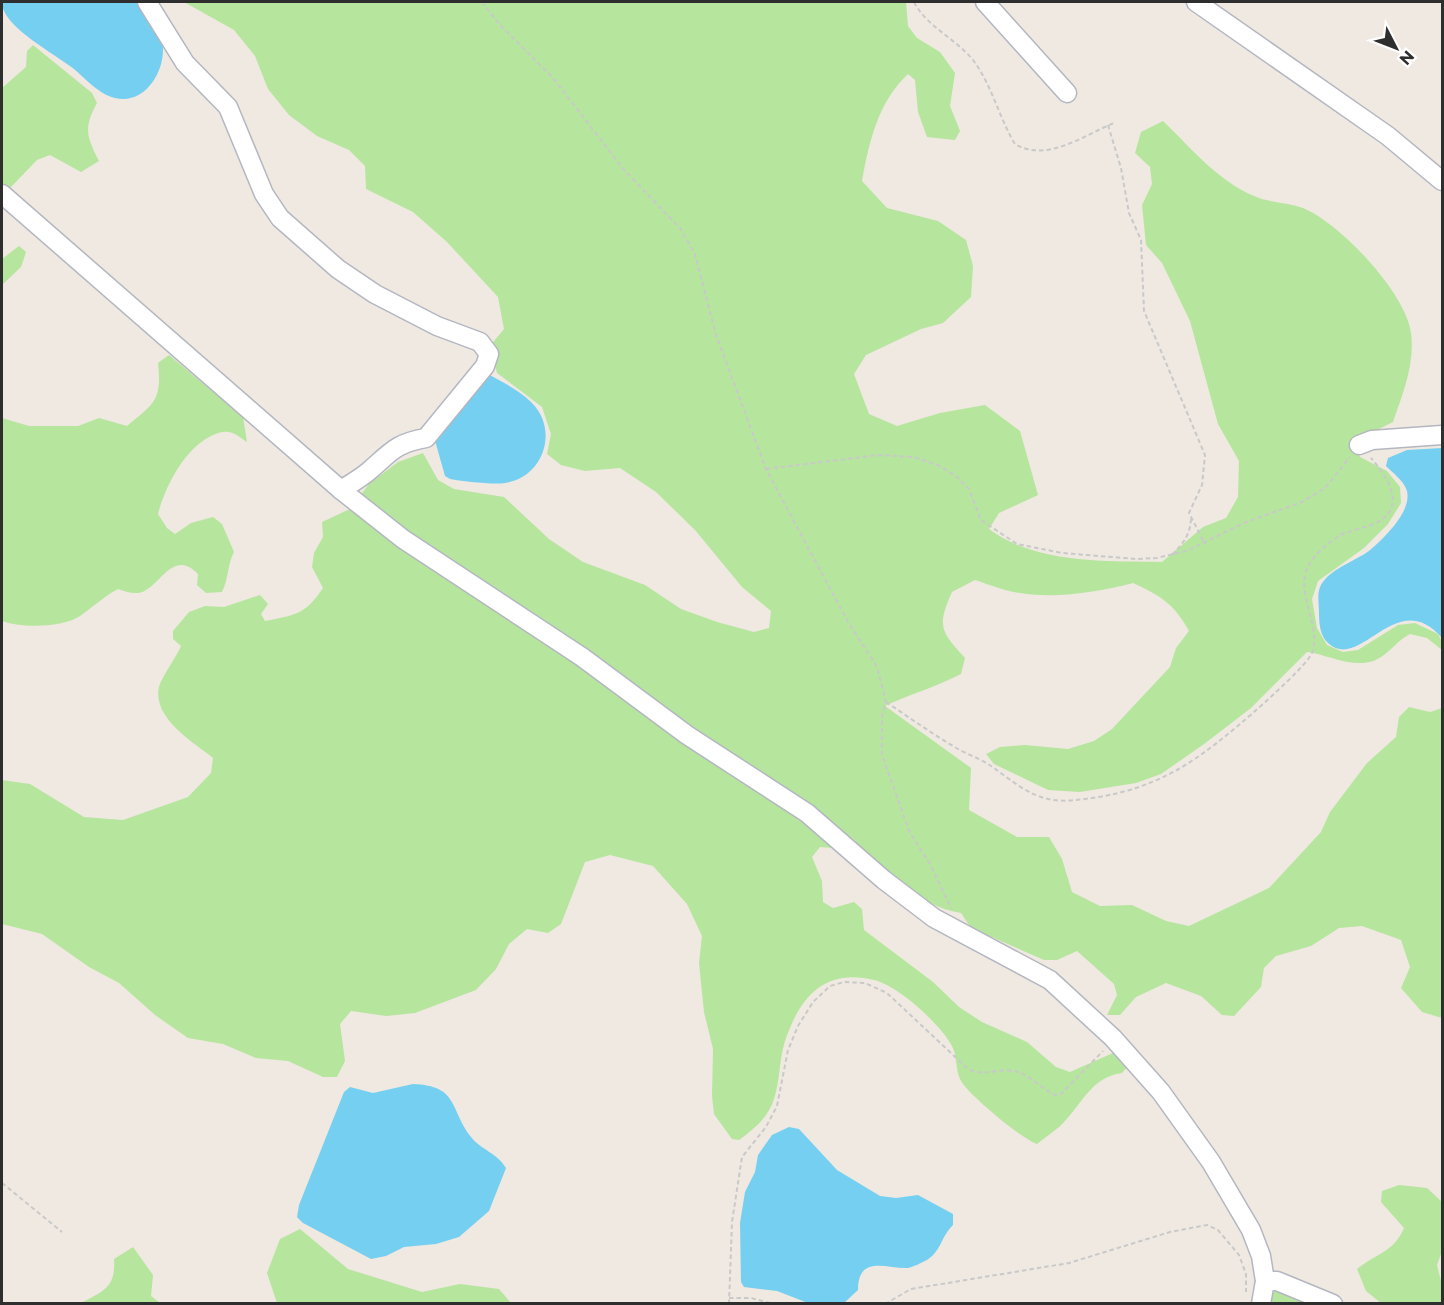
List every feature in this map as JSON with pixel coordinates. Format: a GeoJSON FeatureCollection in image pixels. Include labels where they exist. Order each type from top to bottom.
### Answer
{"type":"FeatureCollection","features":[{"type":"Feature","properties":{"kind":"street"},"geometry":{"type":"LineString","coordinates":[[147,2],[185,63],[228,107],[264,194],[280,218],[338,269],[375,294],[437,326],[480,342],[489,354],[485,366],[426,438],[407,441],[388,451],[368,471],[341,490]]}},
{"type":"Feature","properties":{"kind":"street"},"geometry":{"type":"LineString","coordinates":[[985,2],[1067,93]]}},
{"type":"Feature","properties":{"kind":"street"},"geometry":{"type":"LineString","coordinates":[[1196,2],[1388,136],[1443,181]]}},
{"type":"Feature","properties":{"kind":"street"},"geometry":{"type":"LineString","coordinates":[[2,194],[54,243],[130,305],[341,490],[439,565],[582,657],[687,735],[807,813],[911,903],[959,933],[1032,968],[1050,980],[1113,1038],[1161,1092],[1211,1162],[1251,1230],[1261,1256],[1265,1281],[1253,1300]]}},
{"type":"Feature","properties":{"kind":"street"},"geometry":{"type":"LineString","coordinates":[[1359,445],[1380,439],[1443,435]]}},
{"type":"Feature","properties":{"kind":"street"},"geometry":{"type":"LineString","coordinates":[[1265,1281],[1277,1281],[1333,1304]]}},
{"type":"Feature","properties":{"kind":"path"},"geometry":{"type":"LineString","coordinates":[[482,2],[499,24],[553,78],[625,171],[680,228],[694,254],[716,335],[766,469],[848,622],[877,667],[886,702],[882,727],[882,755],[910,833],[930,864],[957,921],[959,933]]}},
{"type":"Feature","properties":{"kind":"path"},"geometry":{"type":"LineString","coordinates":[[914,2],[929,23],[960,46],[974,62],[1015,144],[1023,149],[1053,148],[1074,142],[1114,123]]}},
{"type":"Feature","properties":{"kind":"path"},"geometry":{"type":"LineString","coordinates":[[1108,126],[1121,168],[1129,213],[1141,240],[1144,311],[1204,455],[1202,485],[1191,506],[1191,531],[1186,540],[1171,555]]}},
{"type":"Feature","properties":{"kind":"path"},"geometry":{"type":"LineString","coordinates":[[766,469],[879,455],[914,456],[940,466],[957,477],[969,489],[981,520],[1017,544],[1062,553],[1136,559],[1171,555],[1205,544],[1244,523],[1302,502],[1325,488],[1359,445],[1389,484],[1394,497],[1392,507],[1384,518],[1341,535],[1322,549],[1310,563],[1304,578],[1304,590],[1314,638],[1311,654],[1261,707],[1182,770],[1158,782],[1116,794],[1076,801],[1052,800],[1012,784],[990,765],[958,749],[886,702]]}},
{"type":"Feature","properties":{"kind":"path"},"geometry":{"type":"LineString","coordinates":[[1191,519],[1205,544]]}},
{"type":"Feature","properties":{"kind":"path"},"geometry":{"type":"LineString","coordinates":[[729,1304],[732,1221],[742,1157],[766,1127],[777,1106],[788,1050],[798,1026],[813,1002],[830,986],[844,982],[865,983],[887,993],[968,1069],[978,1074],[1004,1070],[1017,1072],[1055,1095],[1061,1094],[1083,1074],[1113,1038]]}},
{"type":"Feature","properties":{"kind":"path"},"geometry":{"type":"LineString","coordinates":[[2,1183],[62,1232]]}},
{"type":"Feature","properties":{"kind":"path"},"geometry":{"type":"LineString","coordinates":[[885,1304],[911,1289],[1070,1263],[1170,1232],[1207,1225],[1218,1230],[1239,1255],[1253,1300]]}},
{"type":"Feature","properties":{"kind":"path"},"geometry":{"type":"LineString","coordinates":[[729,1298],[751,1298],[774,1304]]}},
{"type":"Feature","properties":{"kind":"green space"},"geometry":{"type":"Polygon","coordinates":[[[184,2],[906,2],[908,26],[917,38],[940,52],[955,73],[950,106],[960,131],[955,140],[927,137],[918,112],[915,80],[908,74],[889,97],[876,123],[862,181],[887,208],[938,221],[966,240],[973,266],[971,297],[943,323],[921,329],[866,355],[854,374],[869,414],[897,426],[940,413],[985,405],[1020,431],[1038,495],[999,513],[989,529],[1028,549],[1049,555],[1094,560],[1162,562],[1203,527],[1226,518],[1238,497],[1239,461],[1218,424],[1190,321],[1162,263],[1146,245],[1142,205],[1152,184],[1150,167],[1135,153],[1141,132],[1163,121],[1205,163],[1228,182],[1260,198],[1303,208],[1335,228],[1369,261],[1397,299],[1406,317],[1412,345],[1407,378],[1393,422],[1353,442],[1360,457],[1387,471],[1400,487],[1401,503],[1388,524],[1364,548],[1318,581],[1312,599],[1317,628],[1327,645],[1343,652],[1358,650],[1398,625],[1415,623],[1438,634],[1442,642],[1442,650],[1427,638],[1410,634],[1381,657],[1363,663],[1307,652],[1251,708],[1161,774],[1136,783],[1080,792],[1048,790],[994,764],[986,754],[1000,747],[1025,745],[1068,749],[1094,741],[1112,729],[1170,667],[1176,648],[1189,631],[1178,614],[1166,602],[1133,583],[1092,592],[1034,595],[998,588],[975,580],[952,592],[944,613],[943,628],[950,641],[965,658],[961,674],[885,706],[971,768],[969,810],[1017,837],[1049,837],[1062,859],[1072,892],[1100,906],[1132,905],[1166,921],[1189,926],[1269,888],[1321,832],[1330,812],[1367,763],[1396,737],[1399,717],[1409,707],[1430,712],[1442,708],[1442,1018],[1422,1012],[1401,988],[1410,967],[1401,940],[1362,926],[1339,928],[1311,946],[1276,956],[1264,968],[1261,987],[1234,1016],[1222,1015],[1201,996],[1166,983],[1136,997],[1120,1015],[1107,1015],[1117,995],[1114,984],[1077,951],[1057,960],[1044,960],[971,928],[961,913],[929,903],[901,884],[852,838],[832,848],[820,847],[812,857],[822,881],[823,902],[833,908],[854,902],[862,909],[864,930],[933,982],[959,1007],[982,1022],[1027,1042],[1056,1067],[1070,1072],[1113,1053],[1128,1066],[1122,1073],[1102,1080],[1059,1127],[1037,1144],[1009,1126],[966,1088],[959,1077],[952,1046],[938,1027],[918,1007],[895,990],[874,980],[856,977],[841,978],[828,982],[816,990],[798,1011],[785,1041],[776,1092],[771,1106],[760,1122],[739,1140],[732,1139],[714,1114],[713,1049],[704,1012],[699,963],[702,936],[687,904],[653,866],[610,855],[585,862],[561,924],[548,933],[527,929],[509,944],[496,969],[476,990],[415,1013],[386,1016],[351,1011],[340,1024],[345,1061],[337,1077],[323,1077],[288,1061],[256,1058],[223,1044],[188,1038],[155,1015],[119,983],[89,967],[42,934],[2,924],[2,780],[30,784],[84,817],[123,820],[188,797],[211,773],[213,758],[176,728],[162,709],[158,698],[159,687],[181,646],[173,639],[173,631],[189,612],[205,606],[224,607],[260,595],[268,604],[261,614],[265,621],[292,615],[305,609],[323,588],[312,567],[314,553],[323,537],[322,522],[350,509],[369,484],[398,462],[423,453],[438,480],[454,489],[504,497],[549,539],[583,562],[645,585],[681,609],[754,632],[769,628],[771,611],[742,587],[695,530],[656,492],[620,468],[585,471],[561,465],[547,454],[551,434],[542,407],[497,373],[490,346],[504,329],[498,297],[447,242],[413,212],[366,189],[365,166],[349,150],[317,136],[289,115],[268,89],[255,56],[234,30],[184,2]]]}},
{"type":"Feature","properties":{"kind":"green space"},"geometry":{"type":"Polygon","coordinates":[[[33,45],[92,93],[97,103],[90,119],[88,132],[99,161],[81,172],[50,155],[37,160],[10,188],[2,183],[2,88],[26,67],[27,51],[33,45]]]}},
{"type":"Feature","properties":{"kind":"green space"},"geometry":{"type":"Polygon","coordinates":[[[19,246],[26,252],[21,267],[2,285],[2,259],[19,246]]]}},
{"type":"Feature","properties":{"kind":"green space"},"geometry":{"type":"Polygon","coordinates":[[[169,355],[243,417],[247,442],[236,434],[222,432],[199,444],[180,465],[158,514],[167,528],[175,534],[191,523],[213,517],[222,524],[234,552],[222,592],[206,593],[197,585],[198,574],[190,567],[183,565],[170,569],[143,592],[132,593],[118,589],[80,616],[63,623],[41,626],[19,625],[2,621],[2,418],[29,426],[78,426],[99,418],[127,426],[155,400],[159,385],[158,363],[169,355]]]}},
{"type":"Feature","properties":{"kind":"green space"},"geometry":{"type":"Polygon","coordinates":[[[1399,1185],[1427,1188],[1442,1202],[1442,1251],[1437,1265],[1442,1285],[1442,1303],[1381,1303],[1366,1291],[1357,1269],[1390,1247],[1404,1228],[1381,1202],[1382,1191],[1399,1185]]]}},
{"type":"Feature","properties":{"kind":"green space"},"geometry":{"type":"Polygon","coordinates":[[[300,1229],[348,1269],[422,1292],[460,1284],[499,1289],[511,1303],[277,1303],[267,1273],[280,1239],[300,1229]]]}},
{"type":"Feature","properties":{"kind":"green space"},"geometry":{"type":"Polygon","coordinates":[[[133,1247],[153,1275],[151,1296],[160,1303],[81,1303],[107,1287],[113,1276],[114,1259],[133,1247]]]}},
{"type":"Feature","properties":{"kind":"green space"},"geometry":{"type":"Polygon","coordinates":[[[1277,1288],[1309,1303],[1266,1304],[1267,1295],[1277,1288]]]}},
{"type":"Feature","properties":{"kind":"water"},"geometry":{"type":"Polygon","coordinates":[[[2,2],[139,2],[155,24],[163,44],[162,60],[155,78],[150,86],[134,97],[125,99],[108,96],[19,29],[4,11],[2,2]]]}},
{"type":"Feature","properties":{"kind":"water"},"geometry":{"type":"Polygon","coordinates":[[[488,374],[521,394],[540,413],[545,426],[546,439],[543,451],[538,463],[529,472],[505,483],[493,484],[450,479],[445,476],[434,437],[488,374]]]}},
{"type":"Feature","properties":{"kind":"water"},"geometry":{"type":"Polygon","coordinates":[[[1442,448],[1442,638],[1425,624],[1409,621],[1394,624],[1353,647],[1340,649],[1328,643],[1323,637],[1320,625],[1318,597],[1321,585],[1332,573],[1375,546],[1395,524],[1405,508],[1406,487],[1386,466],[1388,458],[1407,450],[1442,448]]]}},
{"type":"Feature","properties":{"kind":"water"},"geometry":{"type":"Polygon","coordinates":[[[413,1084],[438,1089],[446,1094],[471,1137],[498,1158],[506,1168],[489,1211],[459,1237],[436,1244],[404,1247],[386,1256],[371,1259],[303,1223],[297,1217],[299,1205],[344,1092],[350,1087],[373,1093],[413,1084]]]}},
{"type":"Feature","properties":{"kind":"water"},"geometry":{"type":"Polygon","coordinates":[[[789,1127],[799,1129],[837,1170],[880,1196],[896,1198],[918,1195],[953,1214],[953,1225],[934,1254],[925,1261],[908,1268],[868,1267],[859,1279],[858,1290],[844,1303],[808,1303],[777,1291],[744,1287],[741,1282],[740,1223],[745,1192],[755,1172],[758,1155],[772,1135],[789,1127]]]}}]}
